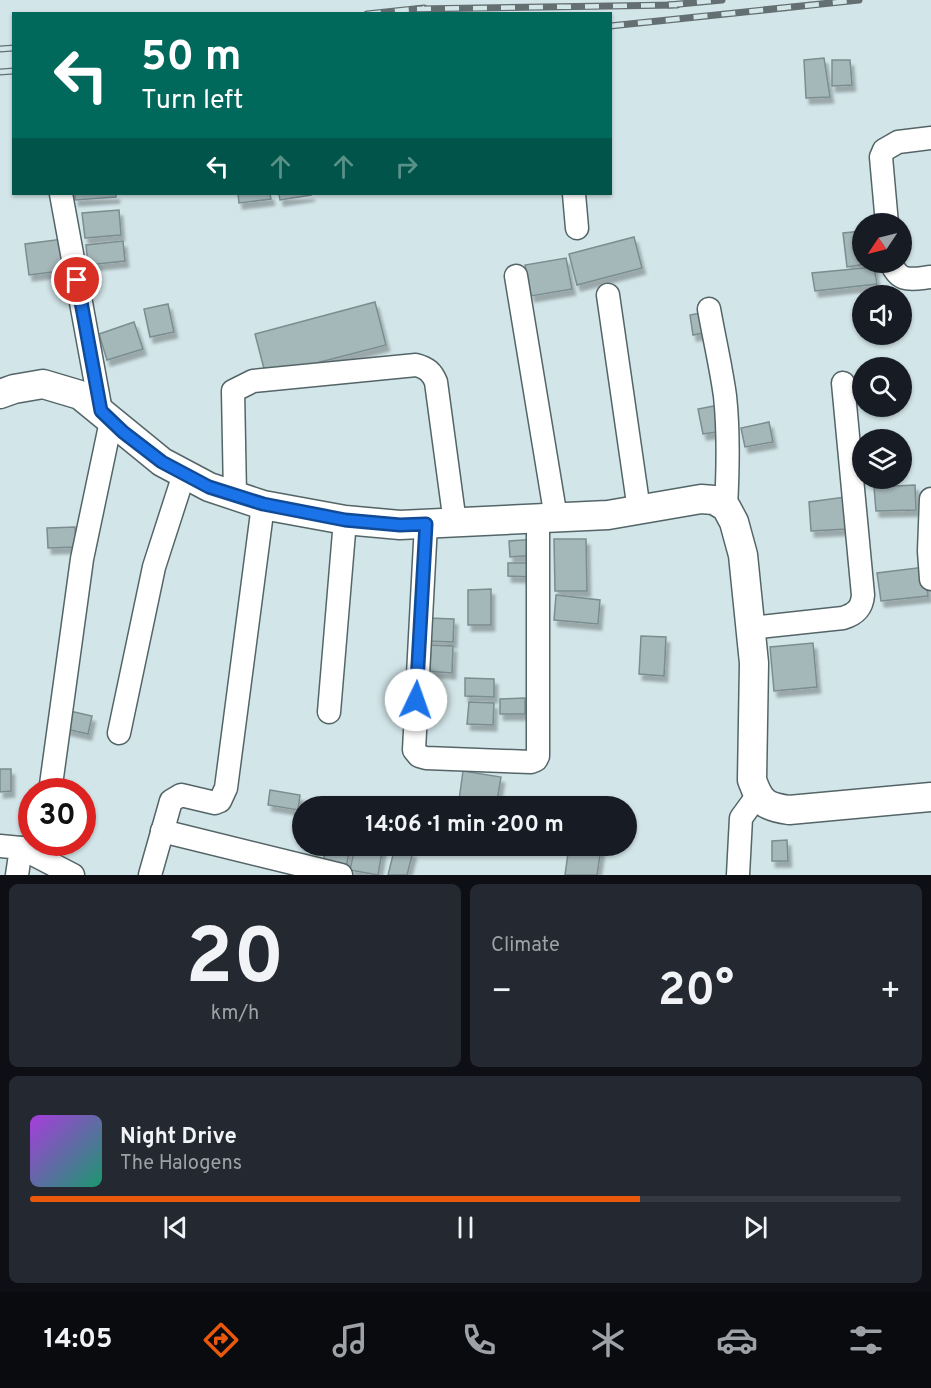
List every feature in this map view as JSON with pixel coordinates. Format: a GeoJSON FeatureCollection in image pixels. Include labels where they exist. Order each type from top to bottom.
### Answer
{"type":"FeatureCollection","features":[{"type":"Feature","properties":{"kind":"street"},"geometry":{"type":"LineString","coordinates":[[886,213],[881,157],[884,150],[898,142],[931,138]]}},
{"type":"Feature","properties":{"kind":"street"},"geometry":{"type":"LineString","coordinates":[[52,778],[82,559],[106,416],[61,195]]}},
{"type":"Feature","properties":{"kind":"street"},"geometry":{"type":"LineString","coordinates":[[574,195],[577,228]]}},
{"type":"Feature","properties":{"kind":"street"},"geometry":{"type":"LineString","coordinates":[[896,273],[903,278],[931,277]]}},
{"type":"Feature","properties":{"kind":"street"},"geometry":{"type":"LineString","coordinates":[[426,524],[414,750],[419,756],[426,758],[531,762],[536,760],[538,756],[547,518],[516,276]]}},
{"type":"Feature","properties":{"kind":"street"},"geometry":{"type":"LineString","coordinates":[[608,295],[639,510]]}},
{"type":"Feature","properties":{"kind":"street"},"geometry":{"type":"LineString","coordinates":[[709,309],[724,394],[727,426],[729,461],[726,507]]}},
{"type":"Feature","properties":{"kind":"street"},"geometry":{"type":"LineString","coordinates":[[235,495],[233,391],[253,381],[416,365],[433,374],[436,382],[455,523]]}},
{"type":"Feature","properties":{"kind":"street"},"geometry":{"type":"LineString","coordinates":[[750,628],[843,618],[856,612],[862,604],[843,382]]}},
{"type":"Feature","properties":{"kind":"street"},"geometry":{"type":"LineString","coordinates":[[0,394],[43,384],[80,395],[162,462],[209,487],[263,504],[345,520],[400,525],[608,515],[700,498],[714,500],[726,507],[734,522],[742,555],[754,663],[752,780],[757,796],[767,806],[789,810],[931,797]]}},
{"type":"Feature","properties":{"kind":"street"},"geometry":{"type":"LineString","coordinates":[[119,733],[154,567],[184,474]]}},
{"type":"Feature","properties":{"kind":"street"},"geometry":{"type":"LineString","coordinates":[[931,499],[929,551],[931,579]]}},
{"type":"Feature","properties":{"kind":"street"},"geometry":{"type":"LineString","coordinates":[[150,875],[169,806],[175,797],[181,795],[214,802],[220,801],[226,788],[263,504]]}},
{"type":"Feature","properties":{"kind":"street"},"geometry":{"type":"LineString","coordinates":[[330,712],[345,520]]}},
{"type":"Feature","properties":{"kind":"street"},"geometry":{"type":"LineString","coordinates":[[738,875],[741,818],[757,796]]}},
{"type":"Feature","properties":{"kind":"street"},"geometry":{"type":"LineString","coordinates":[[162,831],[341,875]]}},
{"type":"Feature","properties":{"kind":"street"},"geometry":{"type":"LineString","coordinates":[[17,875],[23,856]]}},
{"type":"Feature","properties":{"kind":"street"},"geometry":{"type":"LineString","coordinates":[[40,856],[73,875]]}},
{"type":"Feature","properties":{"kind":"building"},"geometry":{"type":"Polygon","coordinates":[[[824,58],[830,97],[806,98],[804,60],[824,58]]]}},
{"type":"Feature","properties":{"kind":"building"},"geometry":{"type":"Polygon","coordinates":[[[832,60],[850,60],[852,85],[832,86],[832,60]]]}},
{"type":"Feature","properties":{"kind":"building"},"geometry":{"type":"Polygon","coordinates":[[[75,195],[116,195],[116,197],[75,200],[75,195]]]}},
{"type":"Feature","properties":{"kind":"building"},"geometry":{"type":"Polygon","coordinates":[[[238,195],[270,195],[271,199],[239,203],[238,195]]]}},
{"type":"Feature","properties":{"kind":"building"},"geometry":{"type":"Polygon","coordinates":[[[279,195],[311,195],[280,200],[279,195]]]}},
{"type":"Feature","properties":{"kind":"building"},"geometry":{"type":"Polygon","coordinates":[[[119,210],[121,235],[85,238],[82,213],[119,210]]]}},
{"type":"Feature","properties":{"kind":"building"},"geometry":{"type":"Polygon","coordinates":[[[852,232],[852,266],[847,267],[843,233],[852,232]]]}},
{"type":"Feature","properties":{"kind":"building"},"geometry":{"type":"Polygon","coordinates":[[[634,237],[642,268],[577,285],[569,254],[634,237]]]}},
{"type":"Feature","properties":{"kind":"building"},"geometry":{"type":"Polygon","coordinates":[[[63,239],[68,270],[29,275],[25,244],[63,239]]]}},
{"type":"Feature","properties":{"kind":"building"},"geometry":{"type":"Polygon","coordinates":[[[123,241],[125,261],[88,265],[86,245],[123,241]]]}},
{"type":"Feature","properties":{"kind":"building"},"geometry":{"type":"Polygon","coordinates":[[[566,258],[572,289],[531,296],[525,265],[566,258]]]}},
{"type":"Feature","properties":{"kind":"building"},"geometry":{"type":"Polygon","coordinates":[[[852,269],[852,273],[875,273],[877,284],[852,285],[815,291],[812,273],[852,269]]]}},
{"type":"Feature","properties":{"kind":"building"},"geometry":{"type":"Polygon","coordinates":[[[375,302],[386,345],[266,376],[255,334],[375,302]]]}},
{"type":"Feature","properties":{"kind":"building"},"geometry":{"type":"Polygon","coordinates":[[[168,304],[174,332],[150,337],[144,309],[168,304]]]}},
{"type":"Feature","properties":{"kind":"building"},"geometry":{"type":"Polygon","coordinates":[[[705,312],[709,332],[693,335],[690,315],[705,312]]]}},
{"type":"Feature","properties":{"kind":"building"},"geometry":{"type":"Polygon","coordinates":[[[134,322],[143,349],[107,360],[99,334],[134,322]]]}},
{"type":"Feature","properties":{"kind":"building"},"geometry":{"type":"Polygon","coordinates":[[[719,405],[724,431],[703,434],[698,409],[719,405]]]}},
{"type":"Feature","properties":{"kind":"building"},"geometry":{"type":"Polygon","coordinates":[[[769,422],[773,442],[745,447],[741,428],[769,422]]]}},
{"type":"Feature","properties":{"kind":"building"},"geometry":{"type":"Polygon","coordinates":[[[912,485],[915,485],[916,510],[876,511],[874,489],[912,489],[912,485]]]}},
{"type":"Feature","properties":{"kind":"building"},"geometry":{"type":"Polygon","coordinates":[[[845,497],[848,529],[811,531],[809,502],[845,497]]]}},
{"type":"Feature","properties":{"kind":"building"},"geometry":{"type":"Polygon","coordinates":[[[75,527],[76,547],[48,548],[47,528],[75,527]]]}},
{"type":"Feature","properties":{"kind":"building"},"geometry":{"type":"Polygon","coordinates":[[[537,539],[537,555],[510,557],[509,541],[537,539]]]}},
{"type":"Feature","properties":{"kind":"building"},"geometry":{"type":"Polygon","coordinates":[[[554,539],[586,539],[587,591],[555,591],[554,539]]]}},
{"type":"Feature","properties":{"kind":"building"},"geometry":{"type":"Polygon","coordinates":[[[508,563],[536,563],[535,577],[508,576],[508,563]]]}},
{"type":"Feature","properties":{"kind":"building"},"geometry":{"type":"Polygon","coordinates":[[[925,567],[928,596],[881,601],[877,573],[925,567]]]}},
{"type":"Feature","properties":{"kind":"building"},"geometry":{"type":"Polygon","coordinates":[[[491,589],[491,625],[468,625],[468,590],[491,589]]]}},
{"type":"Feature","properties":{"kind":"building"},"geometry":{"type":"Polygon","coordinates":[[[556,595],[600,600],[598,624],[554,620],[556,595]]]}},
{"type":"Feature","properties":{"kind":"building"},"geometry":{"type":"Polygon","coordinates":[[[428,618],[454,619],[453,642],[427,641],[428,618]]]}},
{"type":"Feature","properties":{"kind":"building"},"geometry":{"type":"Polygon","coordinates":[[[641,636],[666,637],[664,676],[639,674],[641,636]]]}},
{"type":"Feature","properties":{"kind":"building"},"geometry":{"type":"Polygon","coordinates":[[[813,643],[817,687],[774,691],[770,647],[813,643]]]}},
{"type":"Feature","properties":{"kind":"building"},"geometry":{"type":"Polygon","coordinates":[[[427,645],[453,646],[452,673],[426,671],[427,645]]]}},
{"type":"Feature","properties":{"kind":"building"},"geometry":{"type":"Polygon","coordinates":[[[465,678],[494,679],[494,697],[465,696],[465,678]]]}},
{"type":"Feature","properties":{"kind":"building"},"geometry":{"type":"Polygon","coordinates":[[[525,698],[525,714],[500,714],[500,699],[525,698]]]}},
{"type":"Feature","properties":{"kind":"building"},"geometry":{"type":"Polygon","coordinates":[[[469,702],[494,703],[493,725],[467,724],[469,702]]]}},
{"type":"Feature","properties":{"kind":"building"},"geometry":{"type":"Polygon","coordinates":[[[70,711],[92,716],[88,734],[66,729],[70,711]]]}},
{"type":"Feature","properties":{"kind":"building"},"geometry":{"type":"Polygon","coordinates":[[[0,769],[11,769],[11,791],[0,792],[0,769]]]}},
{"type":"Feature","properties":{"kind":"building"},"geometry":{"type":"Polygon","coordinates":[[[463,771],[501,777],[498,796],[460,796],[463,771]]]}},
{"type":"Feature","properties":{"kind":"building"},"geometry":{"type":"Polygon","coordinates":[[[270,790],[300,795],[292,796],[292,809],[268,805],[270,790]]]}},
{"type":"Feature","properties":{"kind":"building"},"geometry":{"type":"Polygon","coordinates":[[[787,840],[788,861],[772,861],[772,841],[787,840]]]}},
{"type":"Feature","properties":{"kind":"building"},"geometry":{"type":"Polygon","coordinates":[[[324,856],[348,856],[346,868],[323,863],[324,856]]]}},
{"type":"Feature","properties":{"kind":"building"},"geometry":{"type":"Polygon","coordinates":[[[353,856],[381,856],[378,875],[350,870],[353,856]]]}},
{"type":"Feature","properties":{"kind":"building"},"geometry":{"type":"Polygon","coordinates":[[[393,856],[412,856],[407,875],[388,875],[393,856]]]}},
{"type":"Feature","properties":{"kind":"building"},"geometry":{"type":"Polygon","coordinates":[[[568,856],[600,856],[597,875],[565,875],[568,856]]]}},
{"type":"Feature","properties":{"kind":"railway"},"geometry":{"type":"LineString","coordinates":[[669,5],[722,0]]}},
{"type":"Feature","properties":{"kind":"railway"},"geometry":{"type":"LineString","coordinates":[[612,26],[859,0]]}},
{"type":"Feature","properties":{"kind":"railway"},"geometry":{"type":"LineString","coordinates":[[417,9],[677,5]]}},
{"type":"Feature","properties":{"kind":"railway"},"geometry":{"type":"LineString","coordinates":[[386,12],[424,8]]}},
{"type":"Feature","properties":{"kind":"railway"},"geometry":{"type":"LineString","coordinates":[[0,49],[12,48]]}},
{"type":"Feature","properties":{"kind":"railway"},"geometry":{"type":"LineString","coordinates":[[0,72],[12,71]]}},
{"type":"Feature","properties":{"kind":"route"},"geometry":{"type":"LineString","coordinates":[[77,280],[101,411],[123,432],[162,462],[209,487],[263,504],[345,520],[400,525],[426,524],[416,700]]}}]}
